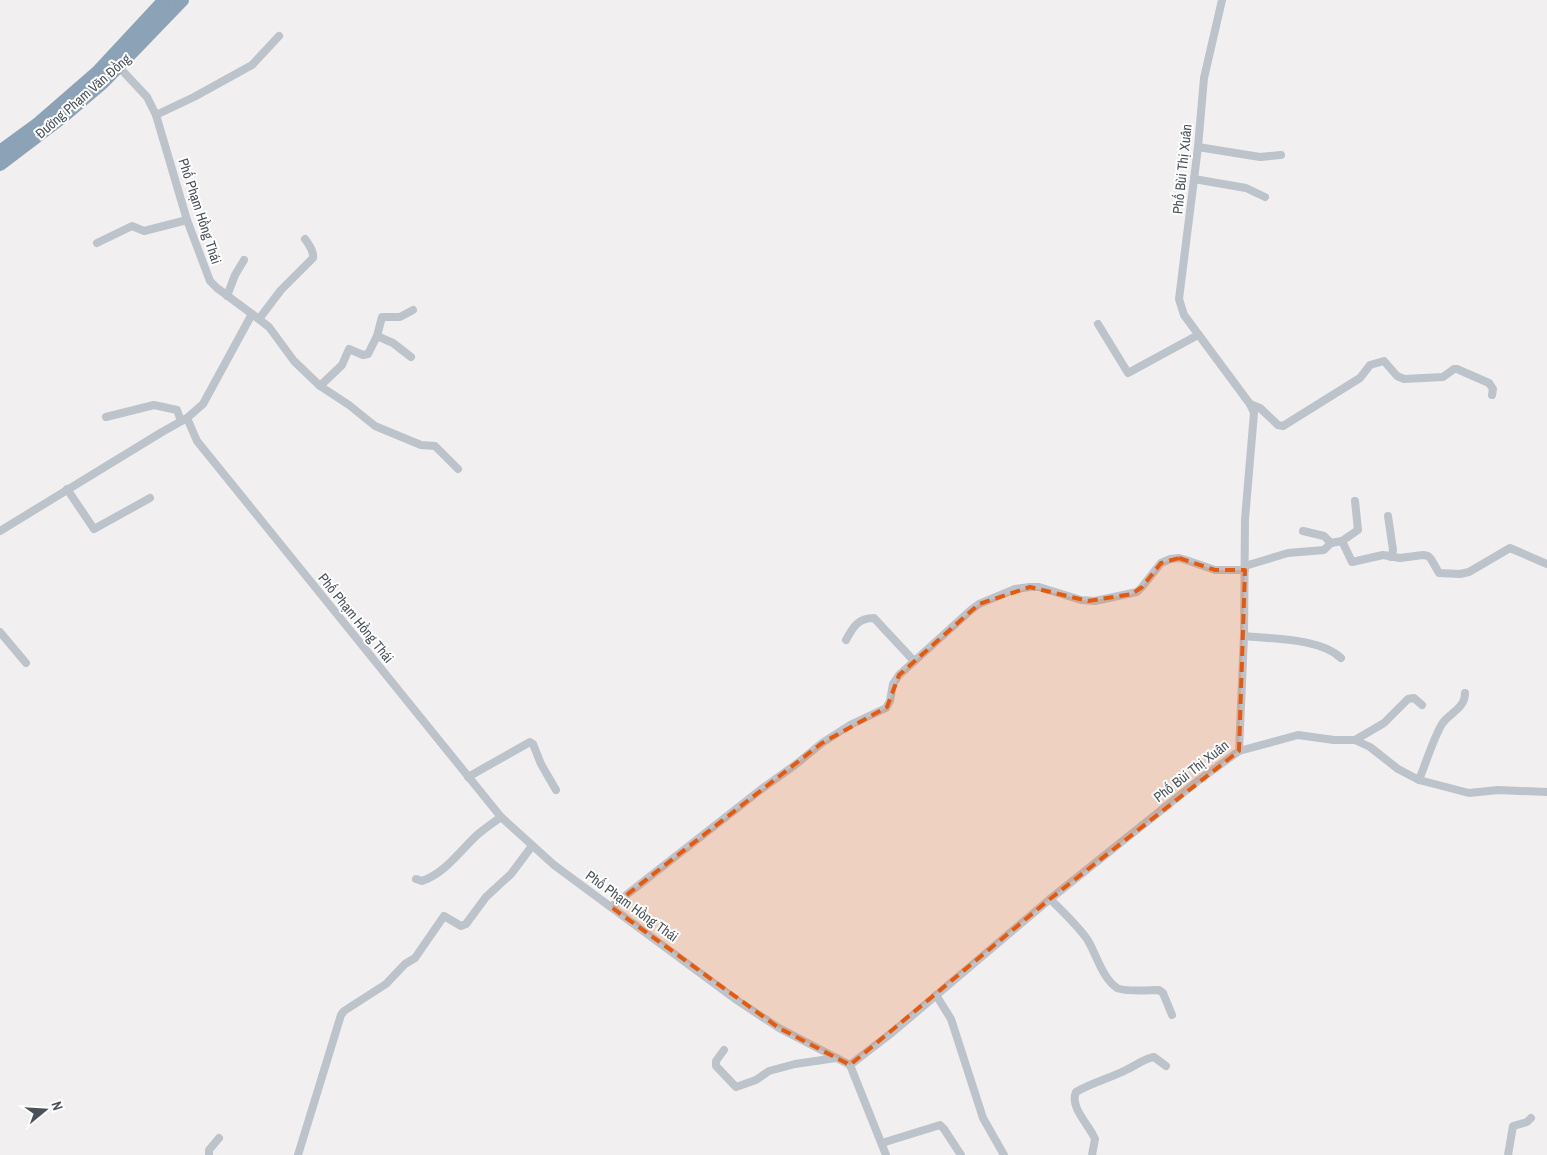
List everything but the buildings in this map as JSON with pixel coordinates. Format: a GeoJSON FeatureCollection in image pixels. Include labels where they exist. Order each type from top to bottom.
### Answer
{"type":"FeatureCollection","features":[{"type":"Feature","properties":{"kind":"highway","name":"Đường Phạm Văn Đồng"},"geometry":{"type":"LineString","coordinates":[[0,164],[40,129],[119,67],[165,0]]}},
{"type":"Feature","properties":{"kind":"highway","name":"Đường Phạm Văn Đồng"},"geometry":{"type":"LineString","coordinates":[[0,152],[40,129],[98,72],[182,0]]}},
{"type":"Feature","properties":{"kind":"street","name":"Phố Bùi Thị Xuân"},"geometry":{"type":"LineString","coordinates":[[850,1065],[894,1031],[1050,899],[1191,786],[1239,751],[1244,636],[1245,519],[1254,413],[1250,404],[1184,315],[1179,299],[1198,147],[1204,78],[1222,0]]}},
{"type":"Feature","properties":{"kind":"street"},"geometry":{"type":"LineString","coordinates":[[156,114],[194,97],[252,64],[279,36]]}},
{"type":"Feature","properties":{"kind":"street","name":"Phố Phạm Hồng Thái"},"geometry":{"type":"LineString","coordinates":[[119,67],[147,97],[156,114],[187,220],[210,281],[269,327],[302,370],[320,386],[349,405],[375,426],[421,445],[435,446],[458,469]]}},
{"type":"Feature","properties":{"kind":"street"},"geometry":{"type":"LineString","coordinates":[[1198,147],[1260,157],[1281,155]]}},
{"type":"Feature","properties":{"kind":"street"},"geometry":{"type":"LineString","coordinates":[[1194,179],[1246,188],[1265,197]]}},
{"type":"Feature","properties":{"kind":"street"},"geometry":{"type":"LineString","coordinates":[[97,243],[132,226],[144,231],[187,220]]}},
{"type":"Feature","properties":{"kind":"street"},"geometry":{"type":"LineString","coordinates":[[0,531],[184,420],[203,404],[256,317],[313,258],[314,255],[305,239]]}},
{"type":"Feature","properties":{"kind":"street"},"geometry":{"type":"LineString","coordinates":[[227,296],[235,275],[244,260]]}},
{"type":"Feature","properties":{"kind":"street"},"geometry":{"type":"LineString","coordinates":[[320,386],[342,365],[349,349],[366,355],[377,336],[382,317],[400,317],[413,310]]}},
{"type":"Feature","properties":{"kind":"street"},"geometry":{"type":"LineString","coordinates":[[1098,324],[1128,373],[1200,337]]}},
{"type":"Feature","properties":{"kind":"street"},"geometry":{"type":"LineString","coordinates":[[377,336],[393,343],[411,356]]}},
{"type":"Feature","properties":{"kind":"street"},"geometry":{"type":"LineString","coordinates":[[1250,404],[1260,408],[1278,426],[1284,426],[1360,378],[1370,366],[1380,361],[1387,363],[1397,376],[1404,379],[1443,376],[1457,369],[1490,383],[1493,388],[1492,395]]}},
{"type":"Feature","properties":{"kind":"street"},"geometry":{"type":"LineString","coordinates":[[106,417],[154,405],[177,410],[184,420]]}},
{"type":"Feature","properties":{"kind":"street","name":"Phố Phạm Hồng Thái"},"geometry":{"type":"LineString","coordinates":[[184,420],[198,441],[501,817],[554,865],[738,1001],[779,1028],[850,1065]]}},
{"type":"Feature","properties":{"kind":"street"},"geometry":{"type":"LineString","coordinates":[[68,489],[94,529],[150,498]]}},
{"type":"Feature","properties":{"kind":"street"},"geometry":{"type":"LineString","coordinates":[[611,907],[822,743],[850,725],[886,708],[890,701],[895,680],[979,604],[1015,589],[1030,587],[1039,587],[1081,600],[1095,601],[1136,592],[1142,588],[1162,563],[1170,559],[1179,558],[1215,570],[1245,568],[1288,553],[1320,551],[1327,548],[1331,543],[1342,541],[1358,530],[1356,501]]}},
{"type":"Feature","properties":{"kind":"street"},"geometry":{"type":"LineString","coordinates":[[1388,516],[1391,556]]}},
{"type":"Feature","properties":{"kind":"street"},"geometry":{"type":"LineString","coordinates":[[1303,531],[1324,536],[1331,543]]}},
{"type":"Feature","properties":{"kind":"street"},"geometry":{"type":"LineString","coordinates":[[1342,541],[1352,562],[1383,555],[1400,558],[1428,556],[1442,574],[1464,574],[1510,548],[1547,564]]}},
{"type":"Feature","properties":{"kind":"street"},"geometry":{"type":"LineString","coordinates":[[846,640],[855,624],[874,618],[914,661]]}},
{"type":"Feature","properties":{"kind":"street"},"geometry":{"type":"LineString","coordinates":[[0,632],[26,663]]}},
{"type":"Feature","properties":{"kind":"street"},"geometry":{"type":"LineString","coordinates":[[1244,636],[1306,642],[1327,648],[1342,658]]}},
{"type":"Feature","properties":{"kind":"street"},"geometry":{"type":"LineString","coordinates":[[1419,780],[1443,722],[1464,702],[1465,693]]}},
{"type":"Feature","properties":{"kind":"street"},"geometry":{"type":"LineString","coordinates":[[1355,740],[1384,723],[1408,699],[1414,698],[1422,705]]}},
{"type":"Feature","properties":{"kind":"street"},"geometry":{"type":"LineString","coordinates":[[1239,751],[1298,734],[1334,740],[1355,740],[1370,747],[1393,766],[1419,780],[1469,793],[1498,790],[1547,792]]}},
{"type":"Feature","properties":{"kind":"street"},"geometry":{"type":"LineString","coordinates":[[468,777],[530,742],[533,744],[556,790]]}},
{"type":"Feature","properties":{"kind":"street"},"geometry":{"type":"LineString","coordinates":[[416,879],[422,881],[434,876],[476,836],[501,817]]}},
{"type":"Feature","properties":{"kind":"street"},"geometry":{"type":"LineString","coordinates":[[298,1155],[344,1011],[386,984],[405,964],[414,958],[444,916],[462,926],[466,924],[486,897],[511,874],[532,846]]}},
{"type":"Feature","properties":{"kind":"street"},"geometry":{"type":"LineString","coordinates":[[1050,899],[1080,930],[1115,986],[1123,990],[1159,990],[1163,993],[1172,1015]]}},
{"type":"Feature","properties":{"kind":"street"},"geometry":{"type":"LineString","coordinates":[[936,994],[951,1019],[983,1118],[1004,1155]]}},
{"type":"Feature","properties":{"kind":"street"},"geometry":{"type":"LineString","coordinates":[[724,1050],[716,1061],[716,1066],[736,1087],[756,1080],[769,1071],[795,1064],[836,1058]]}},
{"type":"Feature","properties":{"kind":"street"},"geometry":{"type":"LineString","coordinates":[[1092,1155],[1095,1139],[1079,1113],[1074,1096],[1076,1092],[1089,1084],[1128,1070],[1148,1058],[1154,1057],[1166,1066]]}},
{"type":"Feature","properties":{"kind":"street"},"geometry":{"type":"LineString","coordinates":[[850,1065],[886,1155]]}},
{"type":"Feature","properties":{"kind":"street"},"geometry":{"type":"LineString","coordinates":[[1508,1155],[1512,1126],[1527,1122],[1531,1118]]}},
{"type":"Feature","properties":{"kind":"street"},"geometry":{"type":"LineString","coordinates":[[882,1143],[940,1125],[961,1155]]}},
{"type":"Feature","properties":{"kind":"street"},"geometry":{"type":"LineString","coordinates":[[209,1155],[209,1150],[219,1138]]}},
{"type":"Feature","properties":{"kind":"highlighted area"},"geometry":{"type":"Polygon","coordinates":[[[1179,558],[1215,570],[1245,570],[1239,751],[1050,899],[850,1065],[779,1028],[611,907],[822,743],[887,707],[899,675],[979,604],[1030,587],[1088,601],[1132,594],[1142,587],[1161,563],[1179,558]]]}}]}
